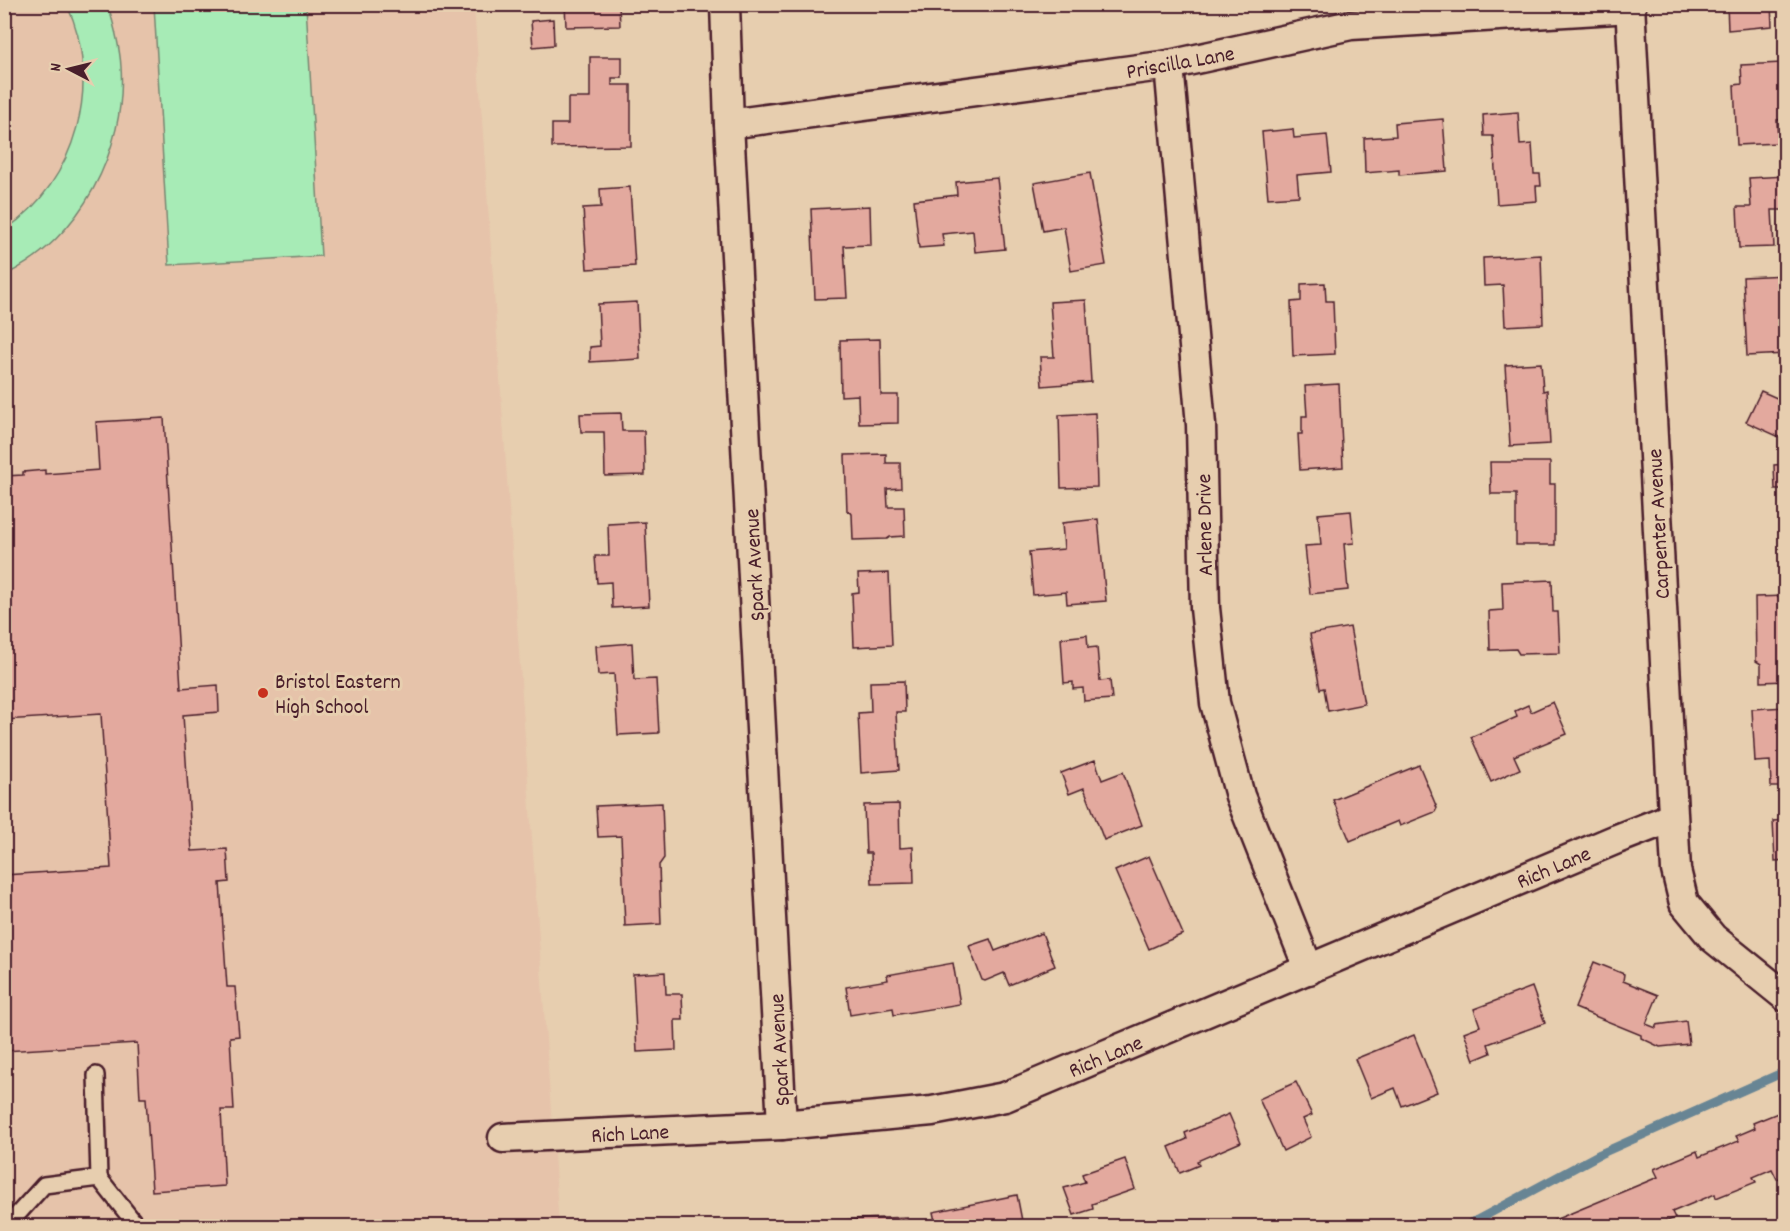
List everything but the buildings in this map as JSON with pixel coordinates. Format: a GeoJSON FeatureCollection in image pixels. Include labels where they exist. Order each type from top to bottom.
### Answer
{"type":"FeatureCollection","features":[{"type":"Feature","properties":{"kind":"street","name":"Spark Avenue"},"geometry":{"type":"LineString","coordinates":[[725,4],[729,124],[782,1125]]}},
{"type":"Feature","properties":{"kind":"street","name":"Priscilla Lane"},"geometry":{"type":"LineString","coordinates":[[729,124],[1169,65],[1351,25],[1630,6]]}},
{"type":"Feature","properties":{"kind":"street","name":"Carpenter Avenue"},"geometry":{"type":"LineString","coordinates":[[1630,6],[1671,818],[1676,870],[1684,903],[1713,938],[1785,997]]}},
{"type":"Feature","properties":{"kind":"street","name":"Arlene Drive"},"geometry":{"type":"LineString","coordinates":[[1169,65],[1201,425],[1205,608],[1215,703],[1240,796],[1309,970]]}},
{"type":"Feature","properties":{"kind":"street","name":"Rich Lane"},"geometry":{"type":"LineString","coordinates":[[502,1138],[782,1125],[932,1111],[1005,1097],[1671,818]]}},
{"type":"Feature","properties":{"kind":"lane"},"geometry":{"type":"LineString","coordinates":[[96,1075],[99,1179],[137,1227]]}},
{"type":"Feature","properties":{"kind":"lane"},"geometry":{"type":"LineString","coordinates":[[7,1227],[44,1185],[99,1179]]}},
{"type":"Feature","properties":{"kind":"shaded area","name":"Bristol Eastern High School"},"geometry":{"type":"Polygon","coordinates":[[[5,5],[474,5],[559,1226],[5,1226],[5,5]]]}},
{"type":"Feature","properties":{"kind":"green space"},"geometry":{"type":"Polygon","coordinates":[[[67,5],[108,5],[118,43],[121,67],[121,98],[116,129],[107,160],[93,189],[76,215],[56,239],[32,259],[5,275],[5,230],[30,210],[50,185],[66,158],[77,128],[82,97],[83,66],[78,35],[67,5]]]}},
{"type":"Feature","properties":{"kind":"green space"},"geometry":{"type":"Polygon","coordinates":[[[154,5],[306,5],[321,256],[169,265],[154,5]]]}},
{"type":"Feature","properties":{"kind":"waterway"},"geometry":{"type":"LineString","coordinates":[[1466,1226],[1600,1154],[1786,1071]]}},
{"type":"Feature","properties":{"kind":"place","name":"Bristol Eastern High School"},"geometry":{"type":"Point","coordinates":[263,693]}}]}
